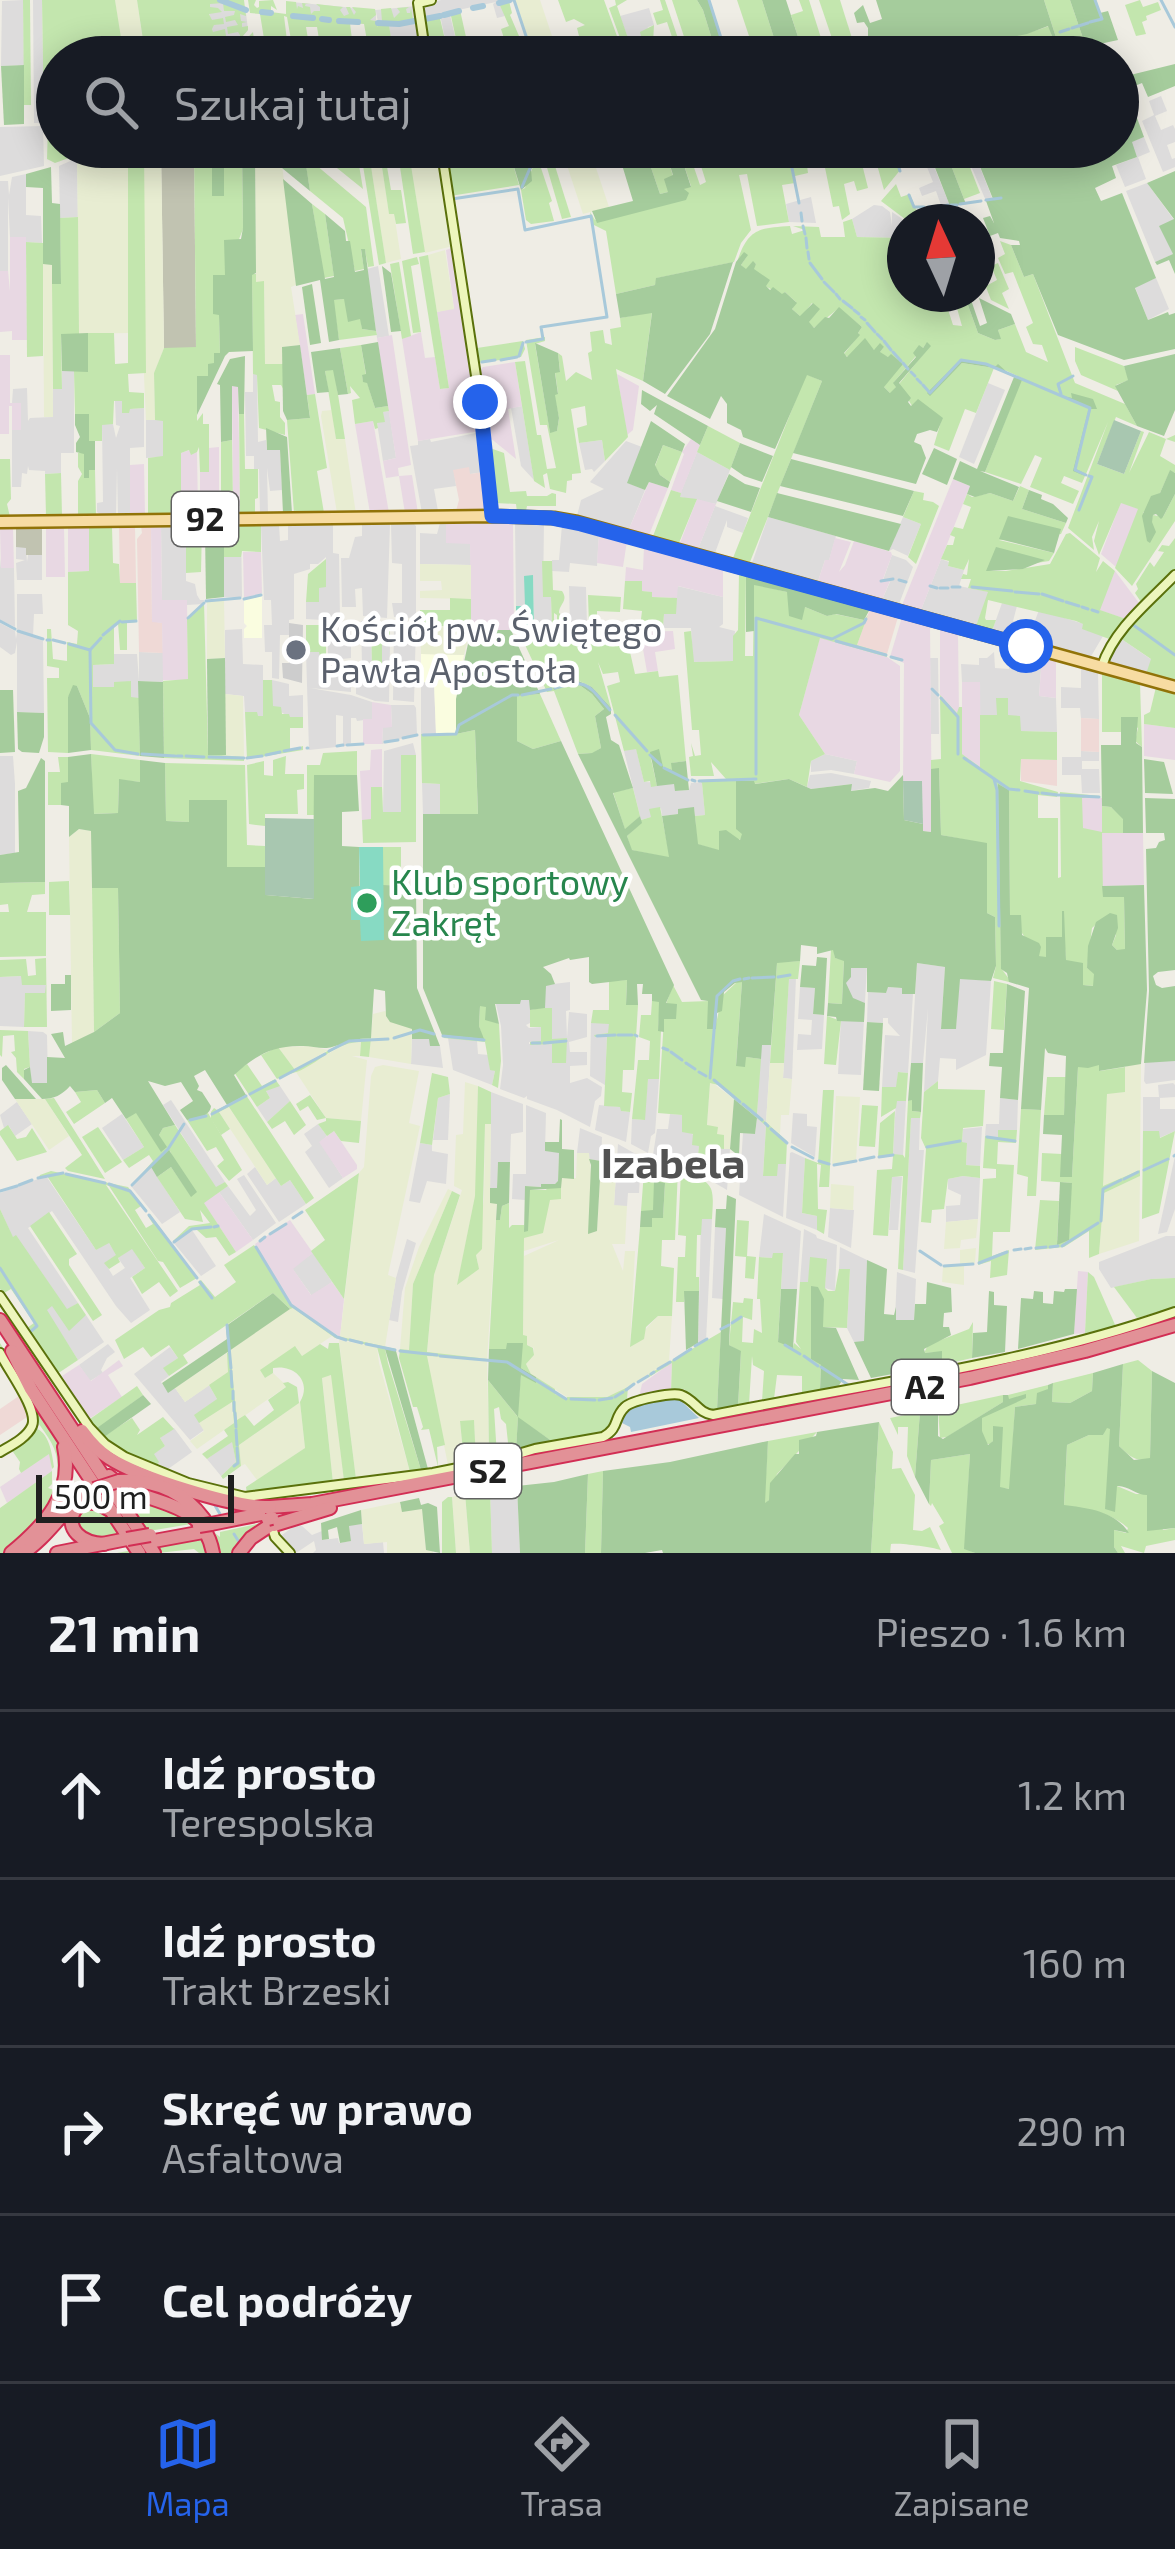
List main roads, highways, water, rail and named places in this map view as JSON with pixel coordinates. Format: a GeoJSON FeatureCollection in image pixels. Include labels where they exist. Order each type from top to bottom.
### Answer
{"type":"FeatureCollection","features":[{"type":"Feature","properties":{"kind":"highway"},"geometry":{"type":"LineString","coordinates":[[0,1321],[143,1546]]}},
{"type":"Feature","properties":{"kind":"highway","name":"A2"},"geometry":{"type":"LineString","coordinates":[[599,1453],[991,1382],[1087,1359],[1175,1329]]}},
{"type":"Feature","properties":{"kind":"highway"},"geometry":{"type":"LineString","coordinates":[[0,1333],[6,1352],[113,1514]]}},
{"type":"Feature","properties":{"kind":"highway"},"geometry":{"type":"LineString","coordinates":[[6,1352],[143,1546]]}},
{"type":"Feature","properties":{"kind":"highway"},"geometry":{"type":"LineString","coordinates":[[50,1397],[115,1462],[269,1514],[239,1553]]}},
{"type":"Feature","properties":{"kind":"highway"},"geometry":{"type":"LineString","coordinates":[[11,1553],[50,1515],[63,1491],[67,1459],[57,1429]]}},
{"type":"Feature","properties":{"kind":"highway","name":"S2"},"geometry":{"type":"LineString","coordinates":[[57,1553],[143,1546],[312,1504],[599,1453]]}},
{"type":"Feature","properties":{"kind":"highway","name":"S2"},"geometry":{"type":"LineString","coordinates":[[269,1514],[340,1505],[599,1453]]}},
{"type":"Feature","properties":{"kind":"highway"},"geometry":{"type":"LineString","coordinates":[[92,1461],[129,1491],[191,1514],[216,1553]]}},
{"type":"Feature","properties":{"kind":"highway"},"geometry":{"type":"LineString","coordinates":[[23,1553],[39,1542],[72,1503],[119,1481],[150,1482],[184,1498],[205,1520],[216,1553]]}},
{"type":"Feature","properties":{"kind":"highway"},"geometry":{"type":"LineString","coordinates":[[105,1550],[80,1539],[72,1527],[72,1516],[80,1505],[101,1504],[143,1546]]}},
{"type":"Feature","properties":{"kind":"main road","name":"92"},"geometry":{"type":"LineString","coordinates":[[0,522],[554,518],[1175,687]]}},
{"type":"Feature","properties":{"kind":"water"},"geometry":{"type":"Polygon","coordinates":[[[678,1398],[699,1418],[631,1432],[622,1423],[632,1406],[678,1398]]]}},
{"type":"Feature","properties":{"kind":"waterway"},"geometry":{"type":"LineString","coordinates":[[220,0],[246,10]]}},
{"type":"Feature","properties":{"kind":"waterway"},"geometry":{"type":"LineString","coordinates":[[499,3],[510,0]]}},
{"type":"Feature","properties":{"kind":"waterway"},"geometry":{"type":"LineString","coordinates":[[514,0],[526,36]]}},
{"type":"Feature","properties":{"kind":"waterway"},"geometry":{"type":"LineString","coordinates":[[709,0],[720,36]]}},
{"type":"Feature","properties":{"kind":"waterway"},"geometry":{"type":"LineString","coordinates":[[1090,22],[1102,19],[1095,0]]}},
{"type":"Feature","properties":{"kind":"waterway"},"geometry":{"type":"LineString","coordinates":[[1161,0],[1175,27]]}},
{"type":"Feature","properties":{"kind":"waterway"},"geometry":{"type":"LineString","coordinates":[[473,8],[483,6]]}},
{"type":"Feature","properties":{"kind":"waterway"},"geometry":{"type":"LineString","coordinates":[[444,15],[459,11]]}},
{"type":"Feature","properties":{"kind":"waterway"},"geometry":{"type":"LineString","coordinates":[[262,12],[271,13]]}},
{"type":"Feature","properties":{"kind":"waterway"},"geometry":{"type":"LineString","coordinates":[[293,16],[313,18]]}},
{"type":"Feature","properties":{"kind":"waterway"},"geometry":{"type":"LineString","coordinates":[[378,23],[440,16]]}},
{"type":"Feature","properties":{"kind":"waterway"},"geometry":{"type":"LineString","coordinates":[[322,19],[329,20]]}},
{"type":"Feature","properties":{"kind":"waterway"},"geometry":{"type":"LineString","coordinates":[[339,21],[358,22]]}},
{"type":"Feature","properties":{"kind":"waterway"},"geometry":{"type":"LineString","coordinates":[[1072,28],[1088,23]]}},
{"type":"Feature","properties":{"kind":"waterway"},"geometry":{"type":"LineString","coordinates":[[1060,32],[1069,29]]}},
{"type":"Feature","properties":{"kind":"waterway"},"geometry":{"type":"LineString","coordinates":[[522,187],[530,168]]}},
{"type":"Feature","properties":{"kind":"waterway"},"geometry":{"type":"LineString","coordinates":[[792,168],[799,203]]}},
{"type":"Feature","properties":{"kind":"waterway"},"geometry":{"type":"LineString","coordinates":[[452,201],[518,189],[525,230],[591,216],[607,317],[541,327],[543,339],[526,342]]}},
{"type":"Feature","properties":{"kind":"waterway"},"geometry":{"type":"LineString","coordinates":[[909,195],[913,204]]}},
{"type":"Feature","properties":{"kind":"waterway"},"geometry":{"type":"LineString","coordinates":[[986,200],[1001,198]]}},
{"type":"Feature","properties":{"kind":"waterway"},"geometry":{"type":"LineString","coordinates":[[960,204],[981,201]]}},
{"type":"Feature","properties":{"kind":"waterway"},"geometry":{"type":"LineString","coordinates":[[801,213],[802,221]]}},
{"type":"Feature","properties":{"kind":"waterway"},"geometry":{"type":"LineString","coordinates":[[803,226],[805,234]]}},
{"type":"Feature","properties":{"kind":"waterway"},"geometry":{"type":"LineString","coordinates":[[806,238],[807,248]]}},
{"type":"Feature","properties":{"kind":"waterway"},"geometry":{"type":"LineString","coordinates":[[808,252],[809,259]]}},
{"type":"Feature","properties":{"kind":"waterway"},"geometry":{"type":"LineString","coordinates":[[810,263],[822,279]]}},
{"type":"Feature","properties":{"kind":"waterway"},"geometry":{"type":"LineString","coordinates":[[824,282],[834,292]]}},
{"type":"Feature","properties":{"kind":"waterway"},"geometry":{"type":"LineString","coordinates":[[836,294],[840,299]]}},
{"type":"Feature","properties":{"kind":"waterway"},"geometry":{"type":"LineString","coordinates":[[843,301],[852,308]]}},
{"type":"Feature","properties":{"kind":"waterway"},"geometry":{"type":"LineString","coordinates":[[854,310],[859,314]]}},
{"type":"Feature","properties":{"kind":"waterway"},"geometry":{"type":"LineString","coordinates":[[861,317],[865,320]]}},
{"type":"Feature","properties":{"kind":"waterway"},"geometry":{"type":"LineString","coordinates":[[867,323],[875,332]]}},
{"type":"Feature","properties":{"kind":"waterway"},"geometry":{"type":"LineString","coordinates":[[877,334],[882,339]]}},
{"type":"Feature","properties":{"kind":"waterway"},"geometry":{"type":"LineString","coordinates":[[884,341],[891,350]]}},
{"type":"Feature","properties":{"kind":"waterway"},"geometry":{"type":"LineString","coordinates":[[519,356],[523,343]]}},
{"type":"Feature","properties":{"kind":"waterway"},"geometry":{"type":"LineString","coordinates":[[893,352],[901,361]]}},
{"type":"Feature","properties":{"kind":"waterway"},"geometry":{"type":"LineString","coordinates":[[501,360],[517,357]]}},
{"type":"Feature","properties":{"kind":"waterway"},"geometry":{"type":"LineString","coordinates":[[482,362],[495,360]]}},
{"type":"Feature","properties":{"kind":"waterway"},"geometry":{"type":"LineString","coordinates":[[923,385],[930,393],[961,360],[986,364],[1090,408],[1075,470],[1086,475]]}},
{"type":"Feature","properties":{"kind":"waterway"},"geometry":{"type":"LineString","coordinates":[[903,363],[908,369]]}},
{"type":"Feature","properties":{"kind":"waterway"},"geometry":{"type":"LineString","coordinates":[[911,372],[915,376]]}},
{"type":"Feature","properties":{"kind":"waterway"},"geometry":{"type":"LineString","coordinates":[[1061,394],[1058,384],[1073,376]]}},
{"type":"Feature","properties":{"kind":"waterway"},"geometry":{"type":"LineString","coordinates":[[917,379],[921,383]]}},
{"type":"Feature","properties":{"kind":"waterway"},"geometry":{"type":"LineString","coordinates":[[488,435],[489,443]]}},
{"type":"Feature","properties":{"kind":"waterway"},"geometry":{"type":"LineString","coordinates":[[489,449],[490,465]]}},
{"type":"Feature","properties":{"kind":"waterway"},"geometry":{"type":"LineString","coordinates":[[1079,510],[1089,476]]}},
{"type":"Feature","properties":{"kind":"waterway"},"geometry":{"type":"LineString","coordinates":[[881,581],[893,579]]}},
{"type":"Feature","properties":{"kind":"waterway"},"geometry":{"type":"LineString","coordinates":[[899,580],[906,582]]}},
{"type":"Feature","properties":{"kind":"waterway"},"geometry":{"type":"LineString","coordinates":[[930,586],[937,588]]}},
{"type":"Feature","properties":{"kind":"waterway"},"geometry":{"type":"LineString","coordinates":[[952,587],[960,587]]}},
{"type":"Feature","properties":{"kind":"waterway"},"geometry":{"type":"LineString","coordinates":[[972,587],[1012,591]]}},
{"type":"Feature","properties":{"kind":"waterway"},"geometry":{"type":"LineString","coordinates":[[940,588],[948,588]]}},
{"type":"Feature","properties":{"kind":"waterway"},"geometry":{"type":"LineString","coordinates":[[1015,592],[1039,594]]}},
{"type":"Feature","properties":{"kind":"waterway"},"geometry":{"type":"LineString","coordinates":[[1042,594],[1063,601]]}},
{"type":"Feature","properties":{"kind":"waterway"},"geometry":{"type":"LineString","coordinates":[[244,599],[261,595]]}},
{"type":"Feature","properties":{"kind":"waterway"},"geometry":{"type":"LineString","coordinates":[[206,601],[240,598]]}},
{"type":"Feature","properties":{"kind":"waterway"},"geometry":{"type":"LineString","coordinates":[[1066,602],[1079,606]]}},
{"type":"Feature","properties":{"kind":"waterway"},"geometry":{"type":"LineString","coordinates":[[188,618],[204,603]]}},
{"type":"Feature","properties":{"kind":"waterway"},"geometry":{"type":"LineString","coordinates":[[1082,607],[1088,609]]}},
{"type":"Feature","properties":{"kind":"waterway"},"geometry":{"type":"LineString","coordinates":[[1092,610],[1098,612]]}},
{"type":"Feature","properties":{"kind":"waterway"},"geometry":{"type":"LineString","coordinates":[[756,774],[756,618],[832,639],[866,619]]}},
{"type":"Feature","properties":{"kind":"waterway"},"geometry":{"type":"LineString","coordinates":[[0,621],[15,629]]}},
{"type":"Feature","properties":{"kind":"waterway"},"geometry":{"type":"LineString","coordinates":[[103,635],[120,621]]}},
{"type":"Feature","properties":{"kind":"waterway"},"geometry":{"type":"LineString","coordinates":[[122,622],[136,621]]}},
{"type":"Feature","properties":{"kind":"waterway"},"geometry":{"type":"LineString","coordinates":[[1132,624],[1175,655]]}},
{"type":"Feature","properties":{"kind":"waterway"},"geometry":{"type":"LineString","coordinates":[[18,631],[43,639]]}},
{"type":"Feature","properties":{"kind":"waterway"},"geometry":{"type":"LineString","coordinates":[[90,650],[101,638]]}},
{"type":"Feature","properties":{"kind":"waterway"},"geometry":{"type":"LineString","coordinates":[[53,640],[65,643]]}},
{"type":"Feature","properties":{"kind":"waterway"},"geometry":{"type":"LineString","coordinates":[[836,641],[886,655]]}},
{"type":"Feature","properties":{"kind":"waterway"},"geometry":{"type":"LineString","coordinates":[[69,644],[90,650],[91,723],[115,750],[138,754]]}},
{"type":"Feature","properties":{"kind":"waterway"},"geometry":{"type":"LineString","coordinates":[[891,657],[902,660]]}},
{"type":"Feature","properties":{"kind":"waterway"},"geometry":{"type":"LineString","coordinates":[[555,688],[587,686],[610,710]]}},
{"type":"Feature","properties":{"kind":"waterway"},"geometry":{"type":"LineString","coordinates":[[522,695],[551,689]]}},
{"type":"Feature","properties":{"kind":"waterway"},"geometry":{"type":"LineString","coordinates":[[932,689],[938,695]]}},
{"type":"Feature","properties":{"kind":"waterway"},"geometry":{"type":"LineString","coordinates":[[423,735],[456,734],[459,725],[518,695]]}},
{"type":"Feature","properties":{"kind":"waterway"},"geometry":{"type":"LineString","coordinates":[[941,698],[958,717],[958,754]]}},
{"type":"Feature","properties":{"kind":"waterway"},"geometry":{"type":"LineString","coordinates":[[615,715],[647,751]]}},
{"type":"Feature","properties":{"kind":"waterway"},"geometry":{"type":"LineString","coordinates":[[403,738],[417,735]]}},
{"type":"Feature","properties":{"kind":"waterway"},"geometry":{"type":"LineString","coordinates":[[385,742],[398,740]]}},
{"type":"Feature","properties":{"kind":"waterway"},"geometry":{"type":"LineString","coordinates":[[347,745],[363,744]]}},
{"type":"Feature","properties":{"kind":"waterway"},"geometry":{"type":"LineString","coordinates":[[337,746],[343,745]]}},
{"type":"Feature","properties":{"kind":"waterway"},"geometry":{"type":"LineString","coordinates":[[284,751],[300,748]]}},
{"type":"Feature","properties":{"kind":"waterway"},"geometry":{"type":"LineString","coordinates":[[266,755],[280,752]]}},
{"type":"Feature","properties":{"kind":"waterway"},"geometry":{"type":"LineString","coordinates":[[142,754],[175,756]]}},
{"type":"Feature","properties":{"kind":"waterway"},"geometry":{"type":"LineString","coordinates":[[650,755],[661,765]]}},
{"type":"Feature","properties":{"kind":"waterway"},"geometry":{"type":"LineString","coordinates":[[177,756],[182,756]]}},
{"type":"Feature","properties":{"kind":"waterway"},"geometry":{"type":"LineString","coordinates":[[186,756],[204,757]]}},
{"type":"Feature","properties":{"kind":"waterway"},"geometry":{"type":"LineString","coordinates":[[247,758],[262,756]]}},
{"type":"Feature","properties":{"kind":"waterway"},"geometry":{"type":"LineString","coordinates":[[209,757],[244,758]]}},
{"type":"Feature","properties":{"kind":"waterway"},"geometry":{"type":"LineString","coordinates":[[964,758],[1009,789],[1019,790]]}},
{"type":"Feature","properties":{"kind":"waterway"},"geometry":{"type":"LineString","coordinates":[[664,768],[688,780]]}},
{"type":"Feature","properties":{"kind":"waterway"},"geometry":{"type":"LineString","coordinates":[[699,781],[756,779]]}},
{"type":"Feature","properties":{"kind":"waterway"},"geometry":{"type":"LineString","coordinates":[[994,779],[999,926]]}},
{"type":"Feature","properties":{"kind":"waterway"},"geometry":{"type":"LineString","coordinates":[[1025,791],[1038,793]]}},
{"type":"Feature","properties":{"kind":"waterway"},"geometry":{"type":"LineString","coordinates":[[1042,793],[1058,795]]}},
{"type":"Feature","properties":{"kind":"waterway"},"geometry":{"type":"LineString","coordinates":[[1060,795],[1099,797]]}},
{"type":"Feature","properties":{"kind":"waterway"},"geometry":{"type":"LineString","coordinates":[[778,977],[790,975]]}},
{"type":"Feature","properties":{"kind":"waterway"},"geometry":{"type":"LineString","coordinates":[[752,978],[774,977]]}},
{"type":"Feature","properties":{"kind":"waterway"},"geometry":{"type":"LineString","coordinates":[[744,979],[749,978]]}},
{"type":"Feature","properties":{"kind":"waterway"},"geometry":{"type":"LineString","coordinates":[[710,1078],[717,996],[740,979]]}},
{"type":"Feature","properties":{"kind":"waterway"},"geometry":{"type":"LineString","coordinates":[[394,1038],[420,1030],[434,1034]]}},
{"type":"Feature","properties":{"kind":"waterway"},"geometry":{"type":"LineString","coordinates":[[597,1036],[615,1035]]}},
{"type":"Feature","properties":{"kind":"waterway"},"geometry":{"type":"LineString","coordinates":[[618,1035],[632,1035]]}},
{"type":"Feature","properties":{"kind":"waterway"},"geometry":{"type":"LineString","coordinates":[[443,1036],[484,1040]]}},
{"type":"Feature","properties":{"kind":"waterway"},"geometry":{"type":"LineString","coordinates":[[329,1051],[349,1041],[388,1039]]}},
{"type":"Feature","properties":{"kind":"waterway"},"geometry":{"type":"LineString","coordinates":[[544,1043],[566,1041]]}},
{"type":"Feature","properties":{"kind":"waterway"},"geometry":{"type":"LineString","coordinates":[[532,1043],[540,1043]]}},
{"type":"Feature","properties":{"kind":"waterway"},"geometry":{"type":"LineString","coordinates":[[663,1048],[668,1050]]}},
{"type":"Feature","properties":{"kind":"waterway"},"geometry":{"type":"LineString","coordinates":[[671,1052],[682,1060]]}},
{"type":"Feature","properties":{"kind":"waterway"},"geometry":{"type":"LineString","coordinates":[[280,1078],[325,1054]]}},
{"type":"Feature","properties":{"kind":"waterway"},"geometry":{"type":"LineString","coordinates":[[686,1063],[695,1069]]}},
{"type":"Feature","properties":{"kind":"waterway"},"geometry":{"type":"LineString","coordinates":[[699,1072],[706,1076]]}},
{"type":"Feature","properties":{"kind":"waterway"},"geometry":{"type":"LineString","coordinates":[[714,1080],[740,1102]]}},
{"type":"Feature","properties":{"kind":"waterway"},"geometry":{"type":"LineString","coordinates":[[250,1094],[275,1081]]}},
{"type":"Feature","properties":{"kind":"waterway"},"geometry":{"type":"LineString","coordinates":[[212,1114],[246,1096]]}},
{"type":"Feature","properties":{"kind":"waterway"},"geometry":{"type":"LineString","coordinates":[[743,1104],[762,1120]]}},
{"type":"Feature","properties":{"kind":"waterway"},"geometry":{"type":"LineString","coordinates":[[190,1120],[206,1116]]}},
{"type":"Feature","properties":{"kind":"waterway"},"geometry":{"type":"LineString","coordinates":[[765,1123],[768,1126]]}},
{"type":"Feature","properties":{"kind":"waterway"},"geometry":{"type":"LineString","coordinates":[[132,1185],[168,1149],[184,1124]]}},
{"type":"Feature","properties":{"kind":"waterway"},"geometry":{"type":"LineString","coordinates":[[771,1129],[787,1143]]}},
{"type":"Feature","properties":{"kind":"waterway"},"geometry":{"type":"LineString","coordinates":[[987,1137],[1015,1141]]}},
{"type":"Feature","properties":{"kind":"waterway"},"geometry":{"type":"LineString","coordinates":[[927,1147],[960,1141]]}},
{"type":"Feature","properties":{"kind":"waterway"},"geometry":{"type":"LineString","coordinates":[[792,1147],[813,1158]]}},
{"type":"Feature","properties":{"kind":"waterway"},"geometry":{"type":"LineString","coordinates":[[879,1157],[893,1155]]}},
{"type":"Feature","properties":{"kind":"waterway"},"geometry":{"type":"LineString","coordinates":[[860,1160],[874,1157]]}},
{"type":"Feature","properties":{"kind":"waterway"},"geometry":{"type":"LineString","coordinates":[[1144,1170],[1168,1159]]}},
{"type":"Feature","properties":{"kind":"waterway"},"geometry":{"type":"LineString","coordinates":[[819,1161],[829,1164]]}},
{"type":"Feature","properties":{"kind":"waterway"},"geometry":{"type":"LineString","coordinates":[[834,1165],[856,1161]]}},
{"type":"Feature","properties":{"kind":"waterway"},"geometry":{"type":"LineString","coordinates":[[1124,1179],[1138,1172]]}},
{"type":"Feature","properties":{"kind":"waterway"},"geometry":{"type":"LineString","coordinates":[[38,1178],[63,1173]]}},
{"type":"Feature","properties":{"kind":"waterway"},"geometry":{"type":"LineString","coordinates":[[66,1174],[105,1183]]}},
{"type":"Feature","properties":{"kind":"waterway"},"geometry":{"type":"LineString","coordinates":[[19,1185],[32,1180]]}},
{"type":"Feature","properties":{"kind":"waterway"},"geometry":{"type":"LineString","coordinates":[[1101,1221],[1103,1189],[1121,1180]]}},
{"type":"Feature","properties":{"kind":"waterway"},"geometry":{"type":"LineString","coordinates":[[109,1184],[130,1191],[146,1211]]}},
{"type":"Feature","properties":{"kind":"waterway"},"geometry":{"type":"LineString","coordinates":[[0,1191],[17,1186]]}},
{"type":"Feature","properties":{"kind":"waterway"},"geometry":{"type":"LineString","coordinates":[[293,1218],[302,1212]]}},
{"type":"Feature","properties":{"kind":"waterway"},"geometry":{"type":"LineString","coordinates":[[149,1215],[197,1278]]}},
{"type":"Feature","properties":{"kind":"waterway"},"geometry":{"type":"LineString","coordinates":[[1062,1246],[1098,1223]]}},
{"type":"Feature","properties":{"kind":"waterway"},"geometry":{"type":"LineString","coordinates":[[270,1234],[286,1224]]}},
{"type":"Feature","properties":{"kind":"waterway"},"geometry":{"type":"LineString","coordinates":[[214,1227],[218,1226]]}},
{"type":"Feature","properties":{"kind":"waterway"},"geometry":{"type":"LineString","coordinates":[[174,1242],[192,1229],[211,1227]]}},
{"type":"Feature","properties":{"kind":"waterway"},"geometry":{"type":"LineString","coordinates":[[260,1241],[265,1237]]}},
{"type":"Feature","properties":{"kind":"waterway"},"geometry":{"type":"LineString","coordinates":[[1050,1247],[1058,1246]]}},
{"type":"Feature","properties":{"kind":"waterway"},"geometry":{"type":"LineString","coordinates":[[256,1247],[291,1305],[346,1340]]}},
{"type":"Feature","properties":{"kind":"waterway"},"geometry":{"type":"LineString","coordinates":[[1036,1248],[1046,1247]]}},
{"type":"Feature","properties":{"kind":"waterway"},"geometry":{"type":"LineString","coordinates":[[1025,1249],[1031,1248]]}},
{"type":"Feature","properties":{"kind":"waterway"},"geometry":{"type":"LineString","coordinates":[[1014,1250],[1021,1249]]}},
{"type":"Feature","properties":{"kind":"waterway"},"geometry":{"type":"LineString","coordinates":[[920,1251],[941,1265]]}},
{"type":"Feature","properties":{"kind":"waterway"},"geometry":{"type":"LineString","coordinates":[[979,1263],[1007,1252]]}},
{"type":"Feature","properties":{"kind":"waterway"},"geometry":{"type":"LineString","coordinates":[[944,1266],[973,1264]]}},
{"type":"Feature","properties":{"kind":"waterway"},"geometry":{"type":"LineString","coordinates":[[0,1268],[37,1326],[30,1332]]}},
{"type":"Feature","properties":{"kind":"waterway"},"geometry":{"type":"LineString","coordinates":[[200,1282],[212,1298]]}},
{"type":"Feature","properties":{"kind":"waterway"},"geometry":{"type":"LineString","coordinates":[[732,1323],[741,1317]]}},
{"type":"Feature","properties":{"kind":"waterway"},"geometry":{"type":"LineString","coordinates":[[227,1325],[231,1368]]}},
{"type":"Feature","properties":{"kind":"waterway"},"geometry":{"type":"LineString","coordinates":[[721,1329],[729,1325]]}},
{"type":"Feature","properties":{"kind":"waterway"},"geometry":{"type":"LineString","coordinates":[[695,1346],[707,1339]]}},
{"type":"Feature","properties":{"kind":"waterway"},"geometry":{"type":"LineString","coordinates":[[350,1340],[362,1343]]}},
{"type":"Feature","properties":{"kind":"waterway"},"geometry":{"type":"LineString","coordinates":[[366,1344],[395,1350]]}},
{"type":"Feature","properties":{"kind":"waterway"},"geometry":{"type":"LineString","coordinates":[[785,1345],[800,1354]]}},
{"type":"Feature","properties":{"kind":"waterway"},"geometry":{"type":"LineString","coordinates":[[674,1360],[691,1349]]}},
{"type":"Feature","properties":{"kind":"waterway"},"geometry":{"type":"LineString","coordinates":[[400,1351],[437,1355]]}},
{"type":"Feature","properties":{"kind":"waterway"},"geometry":{"type":"LineString","coordinates":[[440,1356],[507,1362],[566,1399]]}},
{"type":"Feature","properties":{"kind":"waterway"},"geometry":{"type":"LineString","coordinates":[[804,1356],[818,1366]]}},
{"type":"Feature","properties":{"kind":"waterway"},"geometry":{"type":"LineString","coordinates":[[658,1369],[670,1362]]}},
{"type":"Feature","properties":{"kind":"waterway"},"geometry":{"type":"LineString","coordinates":[[821,1367],[850,1386]]}},
{"type":"Feature","properties":{"kind":"waterway"},"geometry":{"type":"LineString","coordinates":[[231,1371],[232,1387]]}},
{"type":"Feature","properties":{"kind":"waterway"},"geometry":{"type":"LineString","coordinates":[[638,1382],[648,1376]]}},
{"type":"Feature","properties":{"kind":"waterway"},"geometry":{"type":"LineString","coordinates":[[626,1390],[634,1384]]}},
{"type":"Feature","properties":{"kind":"waterway"},"geometry":{"type":"LineString","coordinates":[[233,1391],[233,1399]]}},
{"type":"Feature","properties":{"kind":"waterway"},"geometry":{"type":"LineString","coordinates":[[615,1397],[623,1392]]}},
{"type":"Feature","properties":{"kind":"waterway"},"geometry":{"type":"LineString","coordinates":[[599,1400],[612,1398]]}},
{"type":"Feature","properties":{"kind":"waterway"},"geometry":{"type":"LineString","coordinates":[[571,1399],[595,1400]]}},
{"type":"Feature","properties":{"kind":"waterway"},"geometry":{"type":"LineString","coordinates":[[234,1402],[234,1411]]}},
{"type":"Feature","properties":{"kind":"waterway"},"geometry":{"type":"LineString","coordinates":[[235,1413],[236,1427]]}},
{"type":"Feature","properties":{"kind":"waterway"},"geometry":{"type":"LineString","coordinates":[[236,1430],[237,1445]]}},
{"type":"Feature","properties":{"kind":"waterway"},"geometry":{"type":"LineString","coordinates":[[234,1466],[237,1448]]}},
{"type":"Feature","properties":{"kind":"waterway"},"geometry":{"type":"LineString","coordinates":[[213,1502],[220,1514]]}},
{"type":"Feature","properties":{"kind":"waterway"},"geometry":{"type":"LineString","coordinates":[[234,1534],[239,1542]]}},
{"type":"Feature","properties":{"kind":"place","name":"Kościół pw. Świętego Pawła Apostoła"},"geometry":{"type":"Point","coordinates":[296,650]}},
{"type":"Feature","properties":{"kind":"place","name":"Klub sportowy Zakręt"},"geometry":{"type":"Point","coordinates":[367,903]}},
{"type":"Feature","properties":{"kind":"district","name":"Izabela"},"geometry":{"type":"Point","coordinates":[673,1163]}}]}
